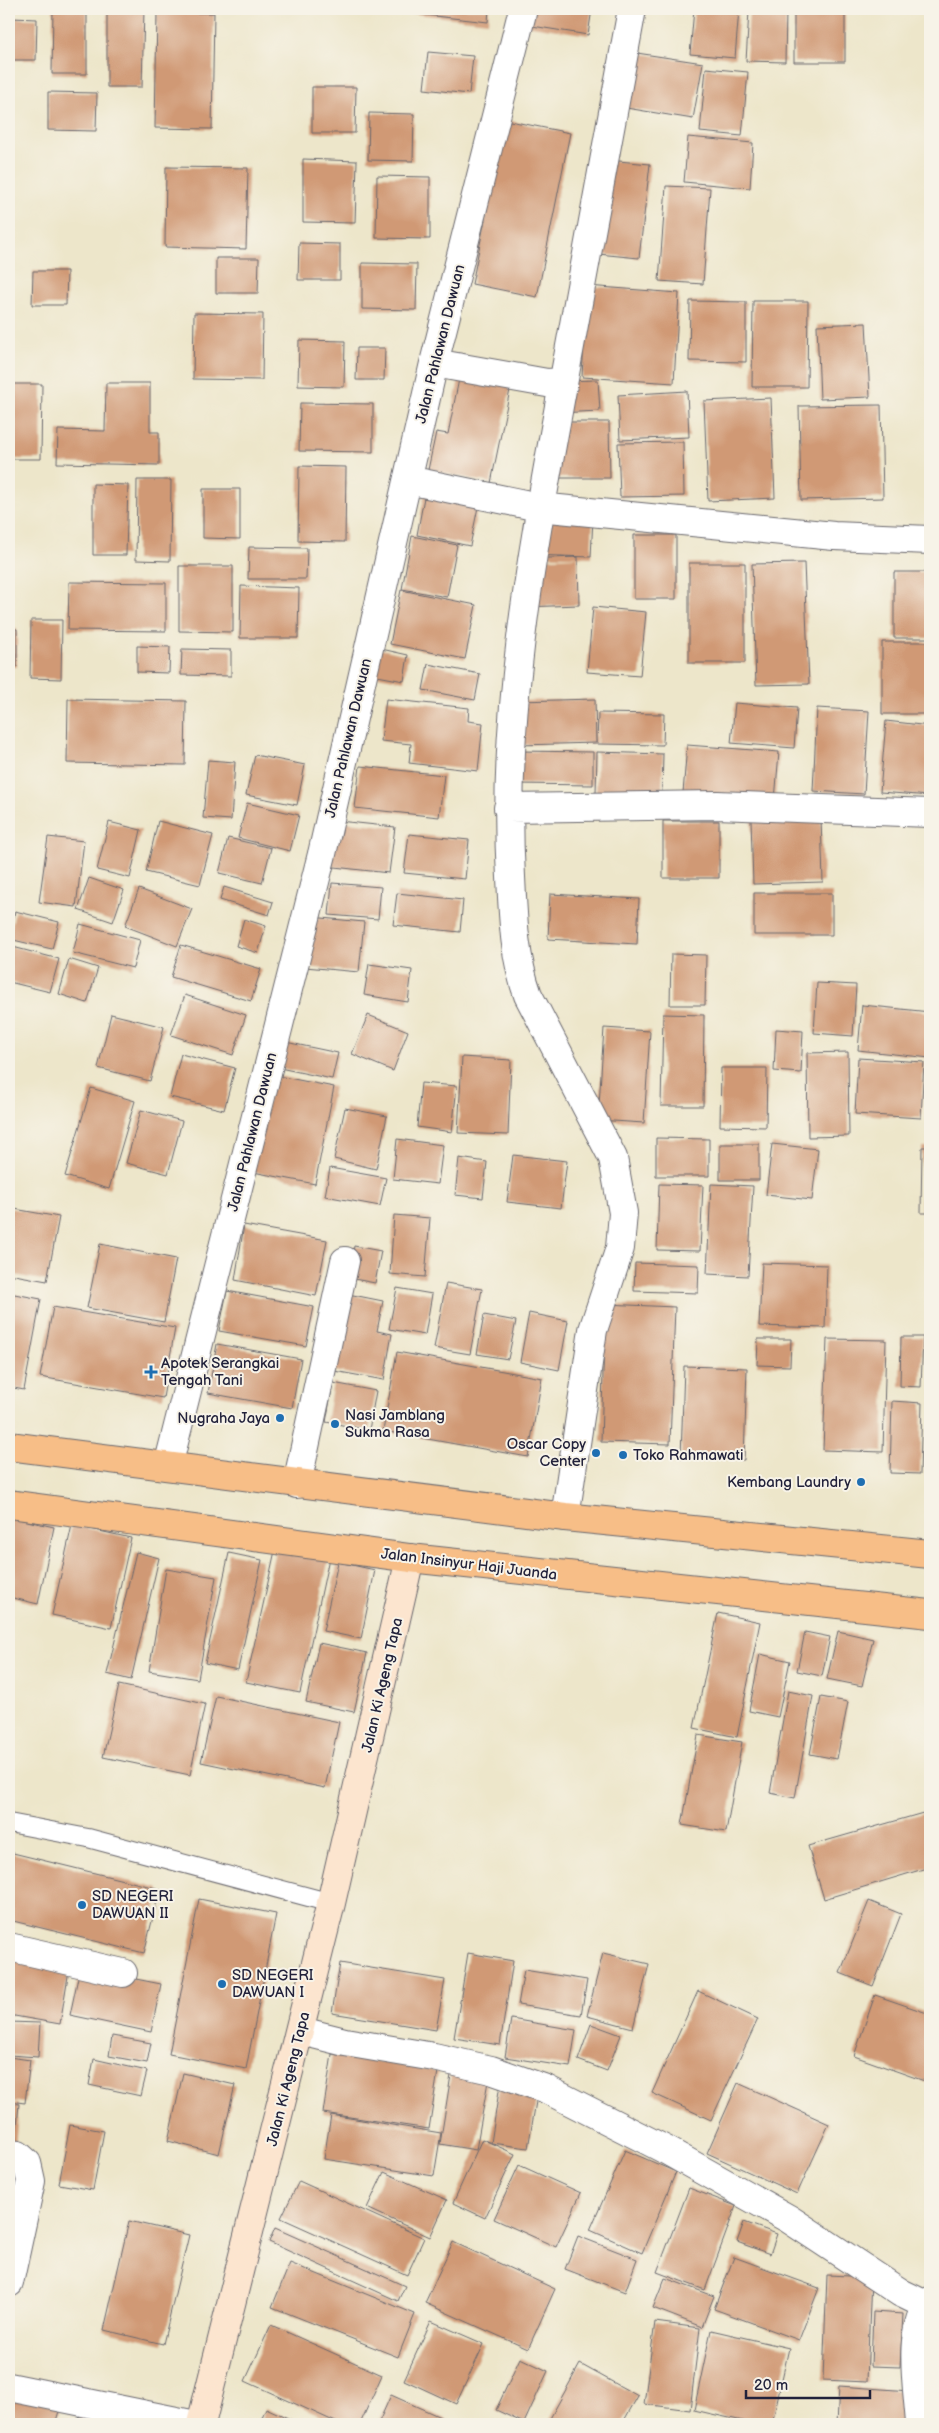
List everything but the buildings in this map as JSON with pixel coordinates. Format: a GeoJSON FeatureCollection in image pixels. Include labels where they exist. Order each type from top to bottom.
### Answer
{"type":"FeatureCollection","features":[{"type":"Feature","properties":{"kind":"highway"},"geometry":{"type":"LineString","coordinates":[[9,1446],[565,1517],[930,1554]]}},
{"type":"Feature","properties":{"kind":"highway","name":"Jalan Insinyur Haji Juanda"},"geometry":{"type":"LineString","coordinates":[[9,1504],[410,1558],[930,1614]]}},
{"type":"Feature","properties":{"kind":"street","name":"Jalan Pahlawan Dawuan"},"geometry":{"type":"LineString","coordinates":[[168,1466],[322,854],[434,363],[523,9]]}},
{"type":"Feature","properties":{"kind":"street"},"geometry":{"type":"LineString","coordinates":[[565,1517],[593,1330],[620,1248],[623,1213],[613,1158],[528,995],[520,974],[514,933],[508,808],[519,646],[539,507],[551,382],[632,9]]}},
{"type":"Feature","properties":{"kind":"street"},"geometry":{"type":"LineString","coordinates":[[434,363],[510,377],[551,382]]}},
{"type":"Feature","properties":{"kind":"street"},"geometry":{"type":"LineString","coordinates":[[408,480],[539,507],[834,536],[930,540]]}},
{"type":"Feature","properties":{"kind":"street"},"geometry":{"type":"LineString","coordinates":[[508,808],[717,805],[930,813]]}},
{"type":"Feature","properties":{"kind":"street"},"geometry":{"type":"LineString","coordinates":[[297,1484],[345,1261]]}},
{"type":"Feature","properties":{"kind":"street","name":"Jalan Ki Ageng Tapa"},"geometry":{"type":"LineString","coordinates":[[201,2424],[308,2033],[332,1903],[410,1558]]}},
{"type":"Feature","properties":{"kind":"street"},"geometry":{"type":"LineString","coordinates":[[9,1948],[123,1973]]}},
{"type":"Feature","properties":{"kind":"street"},"geometry":{"type":"LineString","coordinates":[[308,2033],[491,2070],[546,2089],[666,2150],[789,2219],[902,2293],[929,2305],[916,2336],[916,2389],[920,2424]]}},
{"type":"Feature","properties":{"kind":"street"},"geometry":{"type":"LineString","coordinates":[[9,2154],[18,2155],[27,2163],[31,2181],[9,2284]]}},
{"type":"Feature","properties":{"kind":"street"},"geometry":{"type":"LineString","coordinates":[[9,2387],[191,2424]]}},
{"type":"Feature","properties":{"kind":"lane"},"geometry":{"type":"LineString","coordinates":[[9,1823],[88,1838],[332,1903]]}},
{"type":"Feature","properties":{"kind":"place","name":"Apotek Serangkai Tengah Tani"},"geometry":{"type":"Point","coordinates":[151,1372]}},
{"type":"Feature","properties":{"kind":"place","name":"Nugraha Jaya"},"geometry":{"type":"Point","coordinates":[280,1418]}},
{"type":"Feature","properties":{"kind":"place","name":"Nasi Jamblang Sukma Rasa"},"geometry":{"type":"Point","coordinates":[335,1424]}},
{"type":"Feature","properties":{"kind":"place","name":"Oscar Copy Center"},"geometry":{"type":"Point","coordinates":[596,1453]}},
{"type":"Feature","properties":{"kind":"place","name":"Toko Rahmawati"},"geometry":{"type":"Point","coordinates":[623,1455]}},
{"type":"Feature","properties":{"kind":"place","name":"Kembang Laundry"},"geometry":{"type":"Point","coordinates":[861,1482]}},
{"type":"Feature","properties":{"kind":"place","name":"SD NEGERI DAWUAN II"},"geometry":{"type":"Point","coordinates":[82,1905]}},
{"type":"Feature","properties":{"kind":"place","name":"SD NEGERI DAWUAN I"},"geometry":{"type":"Point","coordinates":[222,1984]}}]}
